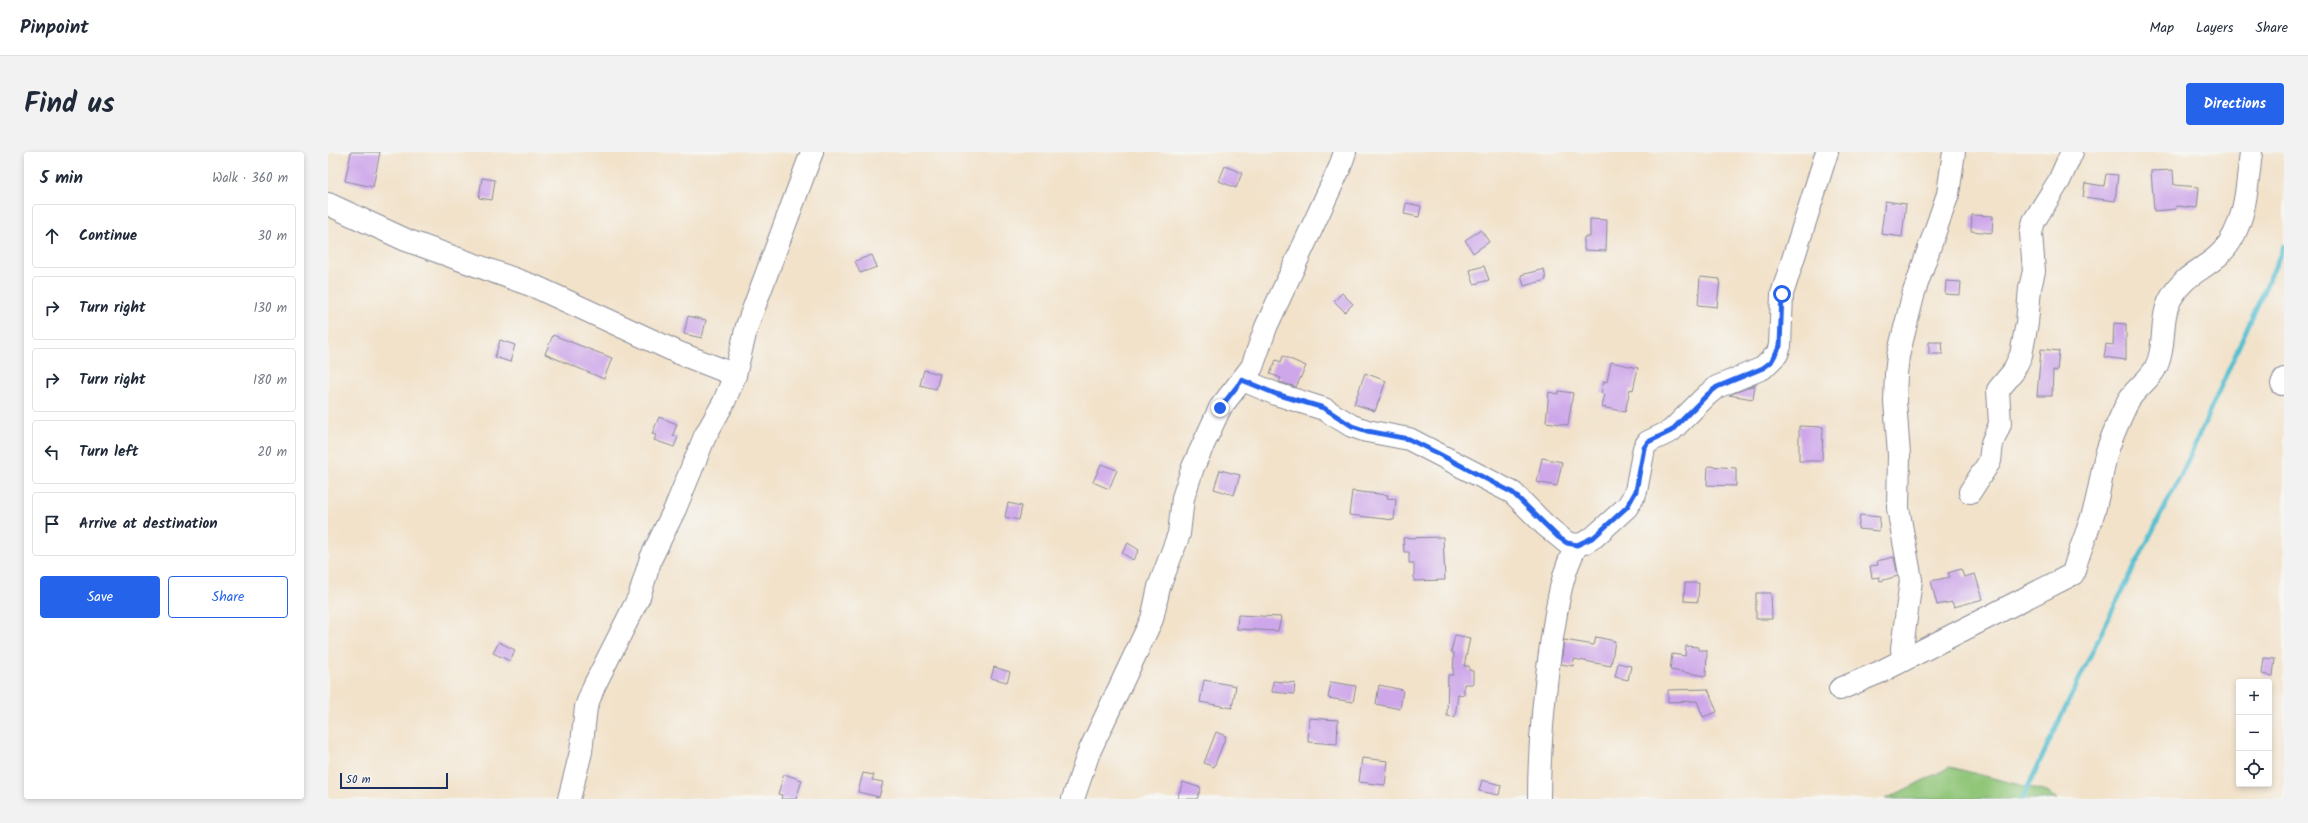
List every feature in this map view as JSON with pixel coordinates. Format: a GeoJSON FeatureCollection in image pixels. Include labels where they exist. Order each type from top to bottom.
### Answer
{"type":"FeatureCollection","features":[{"type":"Feature","properties":{"kind":"street"},"geometry":{"type":"LineString","coordinates":[[569,799],[581,752],[586,707],[594,686],[639,597],[651,558],[705,436],[724,402],[736,375],[747,326],[812,152]]}},
{"type":"Feature","properties":{"kind":"street"},"geometry":{"type":"LineString","coordinates":[[1073,799],[1089,752],[1152,619],[1159,587],[1179,534],[1183,498],[1193,467],[1220,408],[1252,367],[1266,327],[1340,167],[1345,152]]}},
{"type":"Feature","properties":{"kind":"street"},"geometry":{"type":"LineString","coordinates":[[1539,799],[1542,722],[1548,663],[1557,605],[1569,559],[1577,545],[1594,537],[1627,507],[1636,491],[1644,448],[1648,442],[1671,431],[1717,387],[1763,368],[1777,354],[1780,346],[1782,294],[1827,152]]}},
{"type":"Feature","properties":{"kind":"street"},"geometry":{"type":"LineString","coordinates":[[1903,660],[1902,648],[1911,580],[1898,508],[1899,448],[1895,401],[1896,374],[1898,356],[1914,292],[1948,194],[1954,152]]}},
{"type":"Feature","properties":{"kind":"street"},"geometry":{"type":"LineString","coordinates":[[1970,492],[1990,461],[1992,443],[2000,424],[1998,390],[2013,372],[2021,355],[2027,324],[2030,288],[2034,271],[2031,233],[2034,222],[2059,181],[2072,152]]}},
{"type":"Feature","properties":{"kind":"street"},"geometry":{"type":"LineString","coordinates":[[1840,689],[1903,660],[2073,574],[2078,549],[2092,516],[2107,453],[2118,424],[2129,400],[2155,369],[2164,337],[2166,315],[2170,300],[2179,285],[2222,252],[2234,235],[2244,206],[2251,152]]}},
{"type":"Feature","properties":{"kind":"street"},"geometry":{"type":"LineString","coordinates":[[328,204],[406,240],[536,287],[672,350],[736,375]]}},
{"type":"Feature","properties":{"kind":"street"},"geometry":{"type":"LineString","coordinates":[[1242,380],[1276,394],[1324,408],[1360,428],[1409,439],[1513,493],[1558,537],[1567,543],[1577,545]]}},
{"type":"Feature","properties":{"kind":"green space"},"geometry":{"type":"Polygon","coordinates":[[[1950,767],[2047,792],[2057,799],[1886,799],[1950,767]]]}},
{"type":"Feature","properties":{"kind":"building"},"geometry":{"type":"Polygon","coordinates":[[[351,152],[380,152],[373,187],[345,181],[351,152]]]}},
{"type":"Feature","properties":{"kind":"building"},"geometry":{"type":"Polygon","coordinates":[[[1225,166],[1242,173],[1236,188],[1219,181],[1225,166]]]}},
{"type":"Feature","properties":{"kind":"building"},"geometry":{"type":"Polygon","coordinates":[[[2173,170],[2174,185],[2199,187],[2197,208],[2176,206],[2176,209],[2154,211],[2151,171],[2173,170]]]}},
{"type":"Feature","properties":{"kind":"building"},"geometry":{"type":"Polygon","coordinates":[[[2106,174],[2118,175],[2115,201],[2083,197],[2085,183],[2104,186],[2106,174]]]}},
{"type":"Feature","properties":{"kind":"building"},"geometry":{"type":"Polygon","coordinates":[[[482,178],[495,180],[492,200],[479,198],[482,178]]]}},
{"type":"Feature","properties":{"kind":"building"},"geometry":{"type":"Polygon","coordinates":[[[1885,201],[1906,204],[1902,237],[1881,234],[1885,201]]]}},
{"type":"Feature","properties":{"kind":"building"},"geometry":{"type":"Polygon","coordinates":[[[1406,203],[1421,206],[1419,217],[1404,214],[1406,203]]]}},
{"type":"Feature","properties":{"kind":"building"},"geometry":{"type":"Polygon","coordinates":[[[1972,215],[1993,216],[1992,233],[1971,231],[1972,215]]]}},
{"type":"Feature","properties":{"kind":"building"},"geometry":{"type":"Polygon","coordinates":[[[1590,219],[1607,220],[1606,251],[1584,250],[1584,237],[1590,237],[1590,219]]]}},
{"type":"Feature","properties":{"kind":"building"},"geometry":{"type":"Polygon","coordinates":[[[1481,230],[1489,242],[1473,253],[1465,240],[1481,230]]]}},
{"type":"Feature","properties":{"kind":"building"},"geometry":{"type":"Polygon","coordinates":[[[872,255],[877,267],[860,273],[855,261],[872,255]]]}},
{"type":"Feature","properties":{"kind":"building"},"geometry":{"type":"Polygon","coordinates":[[[1484,266],[1489,280],[1474,284],[1470,270],[1484,266]]]}},
{"type":"Feature","properties":{"kind":"building"},"geometry":{"type":"Polygon","coordinates":[[[1544,269],[1546,280],[1524,286],[1521,275],[1544,269]]]}},
{"type":"Feature","properties":{"kind":"building"},"geometry":{"type":"Polygon","coordinates":[[[1700,277],[1720,279],[1717,307],[1698,305],[1700,277]]]}},
{"type":"Feature","properties":{"kind":"building"},"geometry":{"type":"Polygon","coordinates":[[[1946,281],[1961,282],[1960,295],[1945,294],[1946,281]]]}},
{"type":"Feature","properties":{"kind":"building"},"geometry":{"type":"Polygon","coordinates":[[[1342,293],[1353,304],[1345,312],[1334,301],[1342,293]]]}},
{"type":"Feature","properties":{"kind":"building"},"geometry":{"type":"Polygon","coordinates":[[[688,316],[706,320],[702,338],[684,334],[688,316]]]}},
{"type":"Feature","properties":{"kind":"building"},"geometry":{"type":"Polygon","coordinates":[[[2114,323],[2126,324],[2126,360],[2104,357],[2106,344],[2113,345],[2114,323]]]}},
{"type":"Feature","properties":{"kind":"building"},"geometry":{"type":"Polygon","coordinates":[[[553,335],[612,358],[604,379],[545,354],[553,335]]]}},
{"type":"Feature","properties":{"kind":"building"},"geometry":{"type":"Polygon","coordinates":[[[500,340],[515,345],[510,362],[495,357],[500,340]]]}},
{"type":"Feature","properties":{"kind":"building"},"geometry":{"type":"Polygon","coordinates":[[[1929,342],[1942,342],[1943,354],[1929,354],[1929,342]]]}},
{"type":"Feature","properties":{"kind":"building"},"geometry":{"type":"Polygon","coordinates":[[[2041,349],[2059,351],[2057,371],[2053,370],[2052,396],[2037,396],[2041,349]]]}},
{"type":"Feature","properties":{"kind":"building"},"geometry":{"type":"Polygon","coordinates":[[[1283,356],[1306,366],[1296,387],[1279,382],[1281,378],[1270,374],[1276,360],[1281,362],[1283,356]]]}},
{"type":"Feature","properties":{"kind":"building"},"geometry":{"type":"Polygon","coordinates":[[[1611,362],[1638,368],[1633,390],[1630,389],[1625,412],[1602,407],[1605,394],[1601,393],[1604,381],[1607,382],[1611,362]]]}},
{"type":"Feature","properties":{"kind":"building"},"geometry":{"type":"Polygon","coordinates":[[[924,370],[940,374],[936,389],[920,385],[924,370]]]}},
{"type":"Feature","properties":{"kind":"building"},"geometry":{"type":"Polygon","coordinates":[[[1365,373],[1386,381],[1375,411],[1354,404],[1365,373]]]}},
{"type":"Feature","properties":{"kind":"building"},"geometry":{"type":"Polygon","coordinates":[[[1755,385],[1753,399],[1729,395],[1755,385]]]}},
{"type":"Feature","properties":{"kind":"building"},"geometry":{"type":"Polygon","coordinates":[[[1559,391],[1573,393],[1568,425],[1546,422],[1549,392],[1558,394],[1559,391]]]}},
{"type":"Feature","properties":{"kind":"building"},"geometry":{"type":"Polygon","coordinates":[[[659,417],[677,424],[673,435],[678,437],[674,447],[654,440],[656,435],[652,434],[659,417]]]}},
{"type":"Feature","properties":{"kind":"building"},"geometry":{"type":"Polygon","coordinates":[[[1799,426],[1823,427],[1822,461],[1799,461],[1799,426]]]}},
{"type":"Feature","properties":{"kind":"building"},"geometry":{"type":"Polygon","coordinates":[[[1542,458],[1562,462],[1557,486],[1537,482],[1542,458]]]}},
{"type":"Feature","properties":{"kind":"building"},"geometry":{"type":"Polygon","coordinates":[[[1101,464],[1117,470],[1109,489],[1093,482],[1101,464]]]}},
{"type":"Feature","properties":{"kind":"building"},"geometry":{"type":"Polygon","coordinates":[[[1708,466],[1736,468],[1736,486],[1707,485],[1708,466]]]}},
{"type":"Feature","properties":{"kind":"building"},"geometry":{"type":"Polygon","coordinates":[[[1220,470],[1240,475],[1234,495],[1214,489],[1220,470]]]}},
{"type":"Feature","properties":{"kind":"building"},"geometry":{"type":"Polygon","coordinates":[[[1352,491],[1388,495],[1387,498],[1396,499],[1394,520],[1349,515],[1352,491]]]}},
{"type":"Feature","properties":{"kind":"building"},"geometry":{"type":"Polygon","coordinates":[[[1008,503],[1022,506],[1019,520],[1005,517],[1008,503]]]}},
{"type":"Feature","properties":{"kind":"building"},"geometry":{"type":"Polygon","coordinates":[[[1860,515],[1880,517],[1879,531],[1858,529],[1860,515]]]}},
{"type":"Feature","properties":{"kind":"building"},"geometry":{"type":"Polygon","coordinates":[[[1443,537],[1445,580],[1414,581],[1414,563],[1409,563],[1409,552],[1404,552],[1403,538],[1443,537]]]}},
{"type":"Feature","properties":{"kind":"building"},"geometry":{"type":"Polygon","coordinates":[[[1128,543],[1139,550],[1133,560],[1122,553],[1128,543]]]}},
{"type":"Feature","properties":{"kind":"building"},"geometry":{"type":"Polygon","coordinates":[[[1894,557],[1898,576],[1880,581],[1879,577],[1872,578],[1870,566],[1878,565],[1877,561],[1894,557]]]}},
{"type":"Feature","properties":{"kind":"building"},"geometry":{"type":"Polygon","coordinates":[[[1961,569],[1964,577],[1975,574],[1983,599],[1954,607],[1952,602],[1937,605],[1931,581],[1950,577],[1948,573],[1961,569]]]}},
{"type":"Feature","properties":{"kind":"building"},"geometry":{"type":"Polygon","coordinates":[[[1685,583],[1699,583],[1698,602],[1684,601],[1685,583]]]}},
{"type":"Feature","properties":{"kind":"building"},"geometry":{"type":"Polygon","coordinates":[[[1756,593],[1771,593],[1772,619],[1756,619],[1756,593]]]}},
{"type":"Feature","properties":{"kind":"building"},"geometry":{"type":"Polygon","coordinates":[[[1238,615],[1281,617],[1278,631],[1237,629],[1238,615]]]}},
{"type":"Feature","properties":{"kind":"building"},"geometry":{"type":"Polygon","coordinates":[[[1455,635],[1470,638],[1464,666],[1469,666],[1469,670],[1473,671],[1473,684],[1464,684],[1464,695],[1458,694],[1455,717],[1447,716],[1448,675],[1453,675],[1454,653],[1451,652],[1455,635]]]}},
{"type":"Feature","properties":{"kind":"building"},"geometry":{"type":"Polygon","coordinates":[[[1596,637],[1615,641],[1611,666],[1574,659],[1573,666],[1561,664],[1564,640],[1594,645],[1596,637]]]}},
{"type":"Feature","properties":{"kind":"building"},"geometry":{"type":"Polygon","coordinates":[[[499,642],[515,650],[510,661],[493,653],[499,642]]]}},
{"type":"Feature","properties":{"kind":"building"},"geometry":{"type":"Polygon","coordinates":[[[1686,646],[1698,647],[1698,650],[1707,650],[1706,676],[1670,670],[1672,654],[1685,656],[1686,646]]]}},
{"type":"Feature","properties":{"kind":"building"},"geometry":{"type":"Polygon","coordinates":[[[2264,658],[2275,659],[2273,676],[2262,674],[2264,658]]]}},
{"type":"Feature","properties":{"kind":"building"},"geometry":{"type":"Polygon","coordinates":[[[1618,663],[1631,666],[1628,680],[1615,677],[1618,663]]]}},
{"type":"Feature","properties":{"kind":"building"},"geometry":{"type":"Polygon","coordinates":[[[994,667],[1010,672],[1007,682],[991,678],[994,667]]]}},
{"type":"Feature","properties":{"kind":"building"},"geometry":{"type":"Polygon","coordinates":[[[1204,680],[1236,686],[1232,708],[1200,702],[1204,680]]]}},
{"type":"Feature","properties":{"kind":"building"},"geometry":{"type":"Polygon","coordinates":[[[1273,681],[1295,683],[1294,694],[1272,692],[1273,681]]]}},
{"type":"Feature","properties":{"kind":"building"},"geometry":{"type":"Polygon","coordinates":[[[1331,682],[1356,686],[1353,702],[1328,698],[1331,682]]]}},
{"type":"Feature","properties":{"kind":"building"},"geometry":{"type":"Polygon","coordinates":[[[1379,685],[1403,690],[1400,709],[1376,704],[1379,685]]]}},
{"type":"Feature","properties":{"kind":"building"},"geometry":{"type":"Polygon","coordinates":[[[1708,689],[1717,712],[1703,717],[1697,701],[1668,702],[1668,690],[1708,689]]]}},
{"type":"Feature","properties":{"kind":"building"},"geometry":{"type":"Polygon","coordinates":[[[1309,718],[1338,720],[1337,744],[1308,742],[1309,718]]]}},
{"type":"Feature","properties":{"kind":"building"},"geometry":{"type":"Polygon","coordinates":[[[1216,732],[1226,736],[1214,767],[1204,763],[1216,732]]]}},
{"type":"Feature","properties":{"kind":"building"},"geometry":{"type":"Polygon","coordinates":[[[1362,758],[1388,761],[1385,785],[1359,782],[1362,758]]]}},
{"type":"Feature","properties":{"kind":"building"},"geometry":{"type":"Polygon","coordinates":[[[863,773],[874,775],[872,780],[883,782],[879,797],[858,792],[863,773]]]}},
{"type":"Feature","properties":{"kind":"building"},"geometry":{"type":"Polygon","coordinates":[[[784,774],[802,780],[796,799],[781,799],[782,795],[778,794],[784,774]]]}},
{"type":"Feature","properties":{"kind":"building"},"geometry":{"type":"Polygon","coordinates":[[[1482,780],[1501,785],[1499,795],[1479,791],[1482,780]]]}},
{"type":"Feature","properties":{"kind":"building"},"geometry":{"type":"Polygon","coordinates":[[[1183,782],[1201,788],[1197,799],[1177,799],[1183,782]]]}},
{"type":"Feature","properties":{"kind":"waterway"},"geometry":{"type":"LineString","coordinates":[[2022,799],[2106,623],[2183,471],[2284,246]]}},
{"type":"Feature","properties":{"kind":"route"},"geometry":{"type":"LineString","coordinates":[[1220,408],[1242,380],[1276,394],[1324,408],[1352,426],[1384,435],[1398,436],[1409,439],[1490,482],[1504,487],[1513,493],[1558,537],[1567,543],[1577,545],[1594,537],[1627,507],[1636,491],[1644,448],[1648,442],[1671,431],[1689,412],[1717,387],[1748,375],[1763,368],[1771,362],[1777,354],[1780,346],[1782,294]]}}]}
